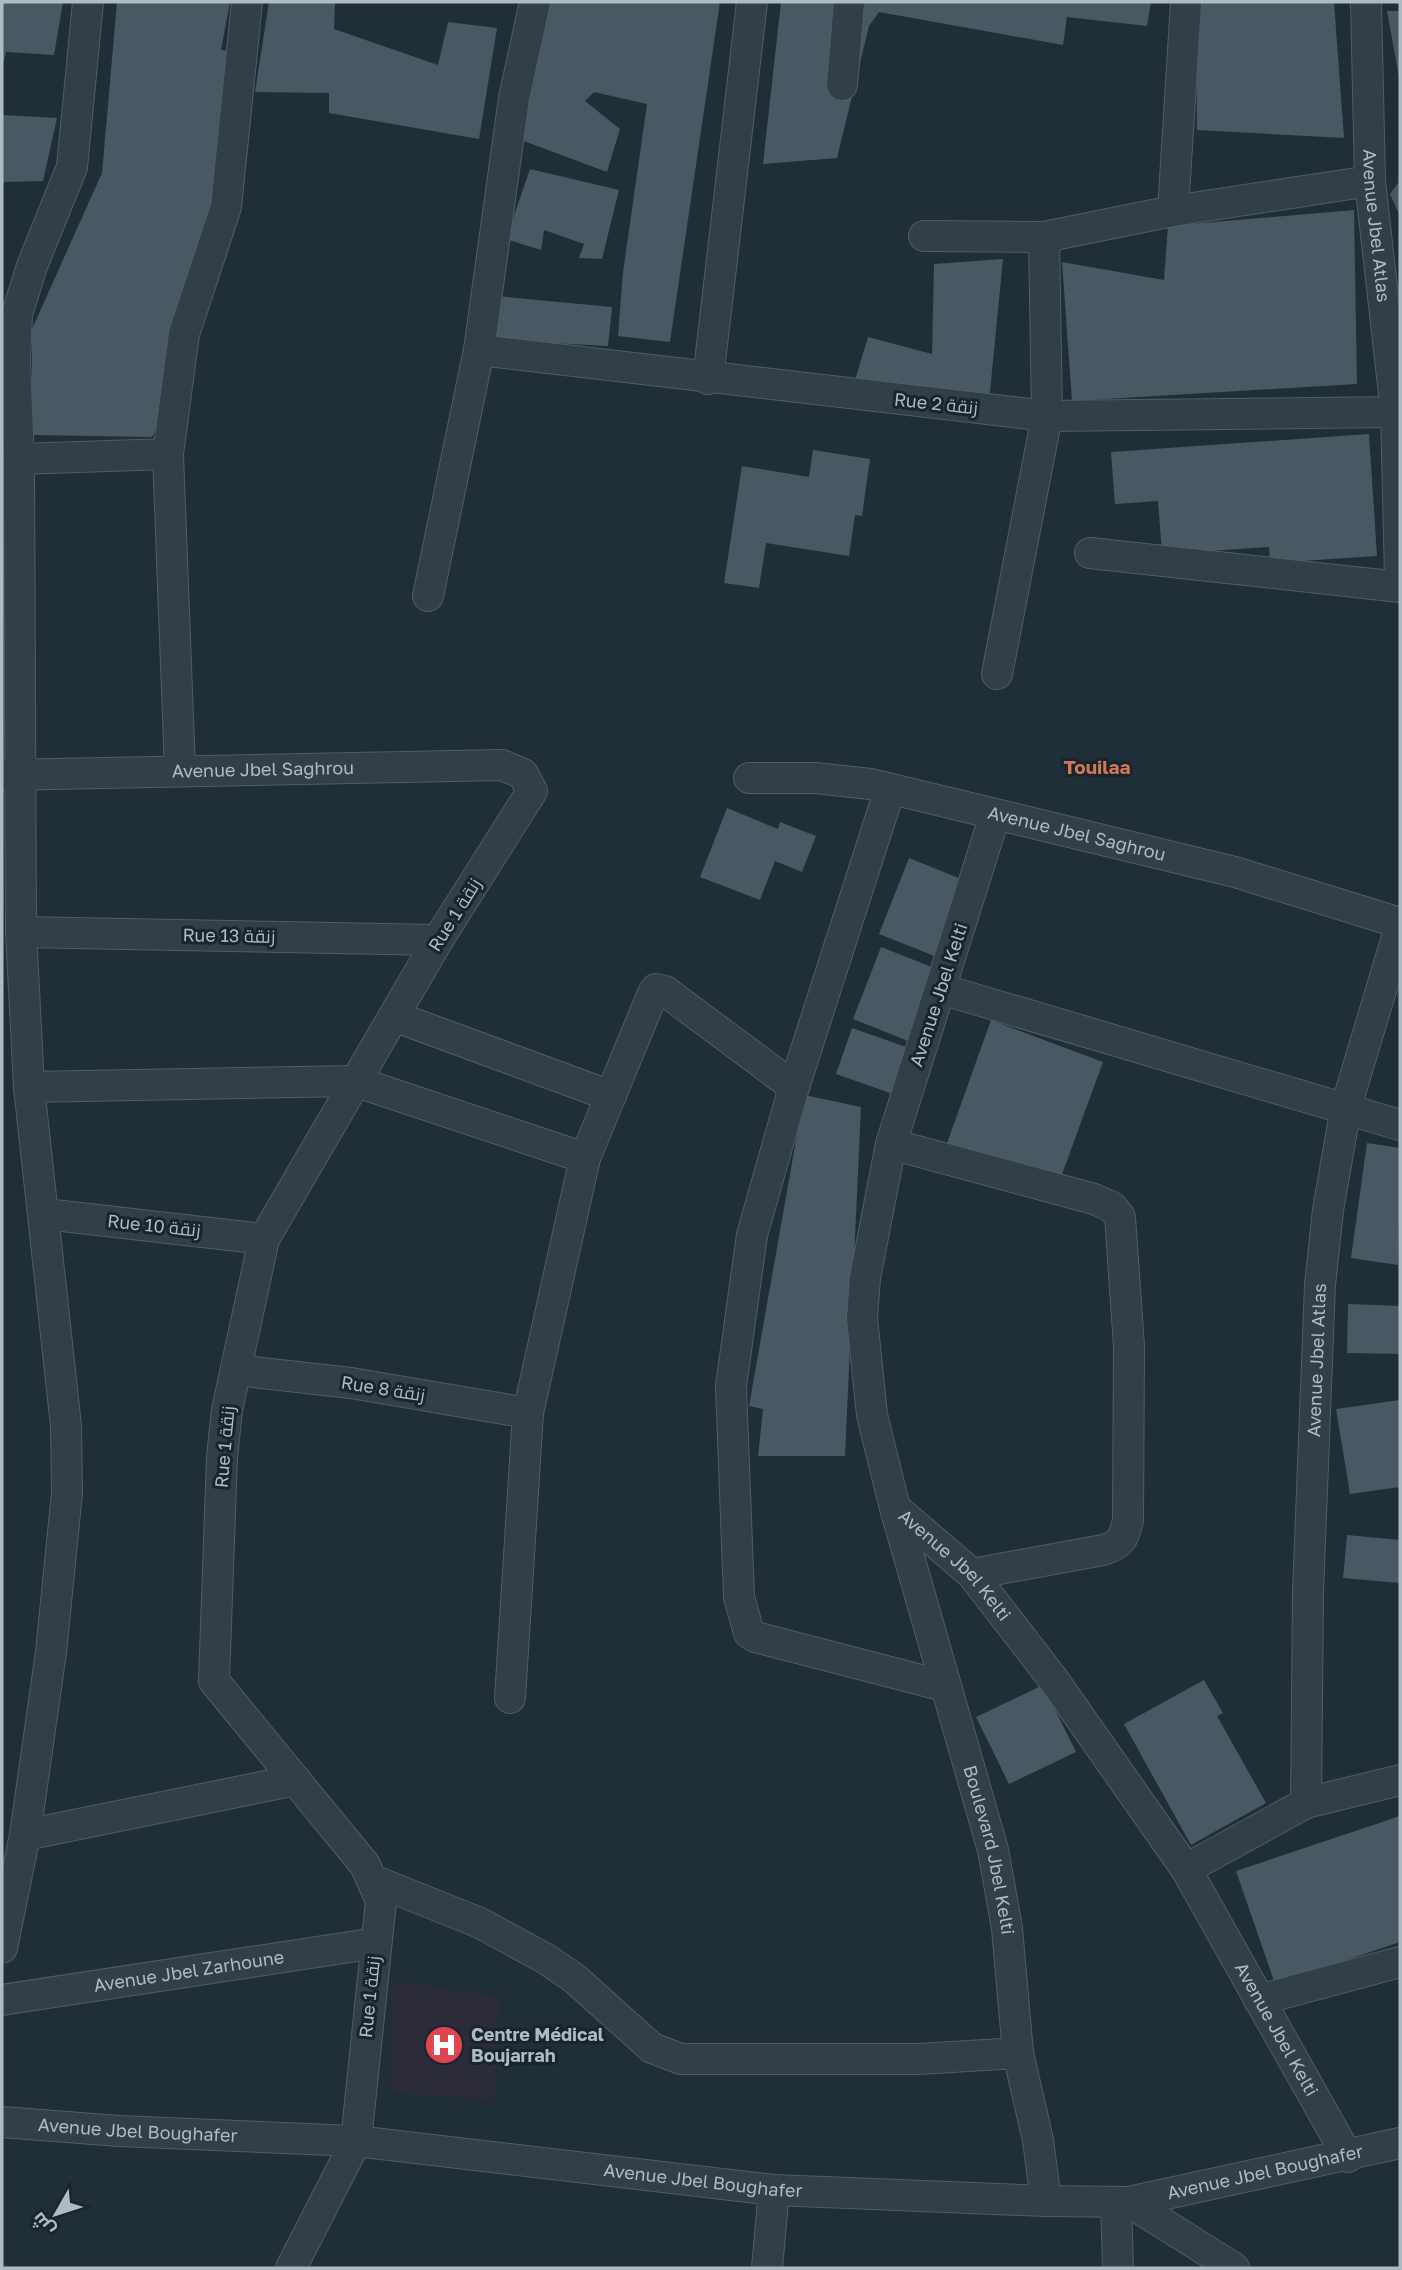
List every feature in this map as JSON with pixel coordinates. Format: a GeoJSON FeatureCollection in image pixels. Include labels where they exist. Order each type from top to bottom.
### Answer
{"type":"FeatureCollection","features":[{"type":"Feature","properties":{"kind":"street"},"geometry":{"type":"LineString","coordinates":[[2,1948],[25,1835],[51,1652],[66,1493],[66,1426],[45,1214],[29,1087],[11,775],[19,458],[15,392],[17,314],[32,267],[72,167],[88,2]]}},
{"type":"Feature","properties":{"kind":"street"},"geometry":{"type":"LineString","coordinates":[[180,770],[168,454],[184,334],[226,207],[247,2]]}},
{"type":"Feature","properties":{"kind":"street"},"geometry":{"type":"LineString","coordinates":[[428,596],[479,350],[514,98],[535,2]]}},
{"type":"Feature","properties":{"kind":"street"},"geometry":{"type":"LineString","coordinates":[[708,379],[752,2]]}},
{"type":"Feature","properties":{"kind":"street"},"geometry":{"type":"LineString","coordinates":[[842,85],[849,2]]}},
{"type":"Feature","properties":{"kind":"street"},"geometry":{"type":"LineString","coordinates":[[1173,211],[1186,2]]}},
{"type":"Feature","properties":{"kind":"street","name":"Avenue Jbel Atlas"},"geometry":{"type":"LineString","coordinates":[[1366,2],[1370,181],[1392,318],[1400,576]]}},
{"type":"Feature","properties":{"kind":"street"},"geometry":{"type":"LineString","coordinates":[[924,236],[1044,237],[1173,211],[1370,181]]}},
{"type":"Feature","properties":{"kind":"street"},"geometry":{"type":"LineString","coordinates":[[997,674],[1047,416],[1044,237]]}},
{"type":"Feature","properties":{"kind":"street","name":"Rue 2 زنقة"},"geometry":{"type":"LineString","coordinates":[[479,350],[708,379],[1047,416],[1396,412]]}},
{"type":"Feature","properties":{"kind":"street"},"geometry":{"type":"LineString","coordinates":[[19,458],[168,454]]}},
{"type":"Feature","properties":{"kind":"street"},"geometry":{"type":"LineString","coordinates":[[1090,553],[1400,587]]}},
{"type":"Feature","properties":{"kind":"street","name":"Avenue Jbel Saghrou"},"geometry":{"type":"LineString","coordinates":[[11,775],[502,765],[523,774]]}},
{"type":"Feature","properties":{"kind":"street","name":"Rue 1 زنقة"},"geometry":{"type":"LineString","coordinates":[[356,2141],[381,1901],[373,1880],[296,1780],[216,1686],[213,1677],[222,1457],[227,1410],[264,1239],[354,1081],[396,1017],[438,940],[532,791],[523,774]]}},
{"type":"Feature","properties":{"kind":"street","name":"Avenue Jbel Saghrou"},"geometry":{"type":"LineString","coordinates":[[749,778],[815,778],[890,789],[1235,872],[1400,925]]}},
{"type":"Feature","properties":{"kind":"street"},"geometry":{"type":"LineString","coordinates":[[890,789],[794,1087],[752,1235],[732,1386],[739,1597],[749,1633],[772,1643],[944,1686]]}},
{"type":"Feature","properties":{"kind":"street","name":"Avenue Jbel Kelti"},"geometry":{"type":"LineString","coordinates":[[995,815],[891,1144],[865,1278],[862,1318],[872,1415],[895,1508],[972,1574],[1053,1679],[1186,1868],[1348,2157]]}},
{"type":"Feature","properties":{"kind":"street","name":"Avenue Jbel Atlas"},"geometry":{"type":"LineString","coordinates":[[1306,1803],[1308,1593],[1320,1285],[1328,1210],[1346,1107],[1400,925]]}},
{"type":"Feature","properties":{"kind":"street","name":"Rue 13 زنقة"},"geometry":{"type":"LineString","coordinates":[[21,932],[438,940]]}},
{"type":"Feature","properties":{"kind":"street"},"geometry":{"type":"LineString","coordinates":[[510,1698],[528,1413],[585,1158],[656,989],[665,991],[794,1087]]}},
{"type":"Feature","properties":{"kind":"street"},"geometry":{"type":"LineString","coordinates":[[941,989],[1400,1125]]}},
{"type":"Feature","properties":{"kind":"street"},"geometry":{"type":"LineString","coordinates":[[396,1017],[611,1096]]}},
{"type":"Feature","properties":{"kind":"street"},"geometry":{"type":"LineString","coordinates":[[29,1087],[354,1081],[585,1158]]}},
{"type":"Feature","properties":{"kind":"street"},"geometry":{"type":"LineString","coordinates":[[891,1144],[1094,1199],[1112,1207],[1120,1217],[1129,1346],[1128,1520],[1124,1538],[1116,1546],[1103,1550],[972,1574]]}},
{"type":"Feature","properties":{"kind":"street","name":"Rue 10 زنقة"},"geometry":{"type":"LineString","coordinates":[[45,1214],[264,1239]]}},
{"type":"Feature","properties":{"kind":"street","name":"Rue 8 زنقة"},"geometry":{"type":"LineString","coordinates":[[236,1370],[351,1383],[528,1413]]}},
{"type":"Feature","properties":{"kind":"street","name":"Boulevard Jbel Kelti"},"geometry":{"type":"LineString","coordinates":[[895,1508],[993,1850],[1007,1928],[1018,2053],[1038,2140],[1046,2202]]}},
{"type":"Feature","properties":{"kind":"street"},"geometry":{"type":"LineString","coordinates":[[25,1835],[296,1780]]}},
{"type":"Feature","properties":{"kind":"street"},"geometry":{"type":"LineString","coordinates":[[1186,1868],[1306,1803],[1400,1780]]}},
{"type":"Feature","properties":{"kind":"street"},"geometry":{"type":"LineString","coordinates":[[373,1880],[480,1923],[546,1959],[574,1978],[652,2048],[681,2059],[919,2059],[1018,2053]]}},
{"type":"Feature","properties":{"kind":"street","name":"Avenue Jbel Zarhoune"},"geometry":{"type":"LineString","coordinates":[[2,2000],[376,1943]]}},
{"type":"Feature","properties":{"kind":"street"},"geometry":{"type":"LineString","coordinates":[[1259,2000],[1400,1962]]}},
{"type":"Feature","properties":{"kind":"street","name":"Avenue Jbel Boughafer"},"geometry":{"type":"LineString","coordinates":[[2,2122],[132,2132],[356,2141],[774,2190],[1046,2202],[1122,2202],[1348,2157],[1400,2143]]}},
{"type":"Feature","properties":{"kind":"street"},"geometry":{"type":"LineString","coordinates":[[291,2268],[356,2141]]}},
{"type":"Feature","properties":{"kind":"street"},"geometry":{"type":"LineString","coordinates":[[767,2268],[774,2190]]}},
{"type":"Feature","properties":{"kind":"street"},"geometry":{"type":"LineString","coordinates":[[1118,2268],[1122,2202],[1234,2268]]}},
{"type":"Feature","properties":{"kind":"shaded area","name":"Centre Médical Boujarrah"},"geometry":{"type":"Polygon","coordinates":[[[394,1981],[500,1997],[494,2100],[389,2092],[394,1981]]]}},
{"type":"Feature","properties":{"kind":"building"},"geometry":{"type":"Polygon","coordinates":[[[2,2],[63,2],[54,55],[6,52],[2,69],[2,2]]]}},
{"type":"Feature","properties":{"kind":"building"},"geometry":{"type":"Polygon","coordinates":[[[117,2],[230,2],[221,50],[239,52],[226,187],[161,421],[152,437],[32,435],[32,329],[102,173],[117,2]]]}},
{"type":"Feature","properties":{"kind":"building"},"geometry":{"type":"Polygon","coordinates":[[[269,2],[335,2],[334,29],[438,65],[448,22],[497,28],[479,139],[329,113],[329,93],[255,92],[269,2]]]}},
{"type":"Feature","properties":{"kind":"building"},"geometry":{"type":"Polygon","coordinates":[[[549,2],[720,2],[670,342],[618,336],[623,272],[647,104],[594,92],[585,101],[620,129],[607,172],[521,140],[549,2]]]}},
{"type":"Feature","properties":{"kind":"building"},"geometry":{"type":"Polygon","coordinates":[[[781,2],[1151,2],[1147,26],[1067,17],[1063,45],[879,12],[869,26],[837,158],[763,164],[781,2]]]}},
{"type":"Feature","properties":{"kind":"building"},"geometry":{"type":"Polygon","coordinates":[[[1196,2],[1334,2],[1344,138],[1197,130],[1196,2]]]}},
{"type":"Feature","properties":{"kind":"building"},"geometry":{"type":"Polygon","coordinates":[[[1387,11],[1400,11],[1400,77],[1399,77],[1387,11]]]}},
{"type":"Feature","properties":{"kind":"building"},"geometry":{"type":"Polygon","coordinates":[[[2,115],[57,118],[43,181],[4,182],[2,187],[2,115]]]}},
{"type":"Feature","properties":{"kind":"building"},"geometry":{"type":"Polygon","coordinates":[[[530,169],[619,190],[602,259],[579,258],[584,244],[544,230],[541,250],[506,239],[530,169]]]}},
{"type":"Feature","properties":{"kind":"building"},"geometry":{"type":"Polygon","coordinates":[[[1400,183],[1400,216],[1390,194],[1400,183]]]}},
{"type":"Feature","properties":{"kind":"building"},"geometry":{"type":"Polygon","coordinates":[[[1354,210],[1357,384],[1072,401],[1062,262],[1164,280],[1168,226],[1354,210]]]}},
{"type":"Feature","properties":{"kind":"building"},"geometry":{"type":"Polygon","coordinates":[[[1003,259],[989,402],[852,390],[868,337],[932,354],[934,264],[1003,259]]]}},
{"type":"Feature","properties":{"kind":"building"},"geometry":{"type":"Polygon","coordinates":[[[496,296],[612,307],[608,346],[491,340],[496,296]]]}},
{"type":"Feature","properties":{"kind":"building"},"geometry":{"type":"Polygon","coordinates":[[[1369,434],[1377,556],[1270,563],[1269,547],[1162,554],[1158,501],[1115,504],[1111,452],[1369,434]]]}},
{"type":"Feature","properties":{"kind":"building"},"geometry":{"type":"Polygon","coordinates":[[[813,450],[870,459],[862,516],[855,515],[849,556],[766,543],[759,588],[724,583],[742,466],[809,477],[813,450]]]}},
{"type":"Feature","properties":{"kind":"building"},"geometry":{"type":"Polygon","coordinates":[[[727,808],[778,829],[780,822],[816,836],[802,872],[775,861],[760,900],[700,877],[727,808]]]}},
{"type":"Feature","properties":{"kind":"building"},"geometry":{"type":"Polygon","coordinates":[[[909,858],[966,881],[937,957],[879,934],[909,858]]]}},
{"type":"Feature","properties":{"kind":"building"},"geometry":{"type":"Polygon","coordinates":[[[881,947],[932,967],[924,988],[928,990],[908,1041],[853,1019],[881,947]]]}},
{"type":"Feature","properties":{"kind":"building"},"geometry":{"type":"Polygon","coordinates":[[[991,1020],[1103,1062],[1057,1188],[946,1146],[991,1020]]]}},
{"type":"Feature","properties":{"kind":"building"},"geometry":{"type":"Polygon","coordinates":[[[852,1028],[909,1048],[893,1094],[836,1074],[852,1028]]]}},
{"type":"Feature","properties":{"kind":"building"},"geometry":{"type":"Polygon","coordinates":[[[804,1095],[861,1107],[845,1456],[758,1456],[763,1409],[749,1406],[804,1095]]]}},
{"type":"Feature","properties":{"kind":"building"},"geometry":{"type":"Polygon","coordinates":[[[1367,1143],[1400,1148],[1398,1265],[1351,1258],[1367,1143]]]}},
{"type":"Feature","properties":{"kind":"building"},"geometry":{"type":"Polygon","coordinates":[[[1348,1304],[1400,1306],[1400,1354],[1347,1353],[1348,1304]]]}},
{"type":"Feature","properties":{"kind":"building"},"geometry":{"type":"Polygon","coordinates":[[[1400,1400],[1400,1487],[1350,1494],[1336,1409],[1400,1400]]]}},
{"type":"Feature","properties":{"kind":"building"},"geometry":{"type":"Polygon","coordinates":[[[1347,1535],[1400,1540],[1400,1583],[1343,1578],[1347,1535]]]}},
{"type":"Feature","properties":{"kind":"building"},"geometry":{"type":"Polygon","coordinates":[[[1204,1680],[1223,1713],[1217,1716],[1266,1803],[1191,1845],[1124,1724],[1204,1680]]]}},
{"type":"Feature","properties":{"kind":"building"},"geometry":{"type":"Polygon","coordinates":[[[1043,1685],[1076,1752],[1009,1784],[976,1717],[1043,1685]]]}},
{"type":"Feature","properties":{"kind":"building"},"geometry":{"type":"Polygon","coordinates":[[[1400,1816],[1400,1942],[1275,1984],[1236,1871],[1400,1816]]]}},
{"type":"Feature","properties":{"kind":"place","name":"Centre Médical Boujarrah"},"geometry":{"type":"Point","coordinates":[444,2045]}},
{"type":"Feature","properties":{"kind":"district","name":"Touilaa"},"geometry":{"type":"Point","coordinates":[1097,767]}}]}
